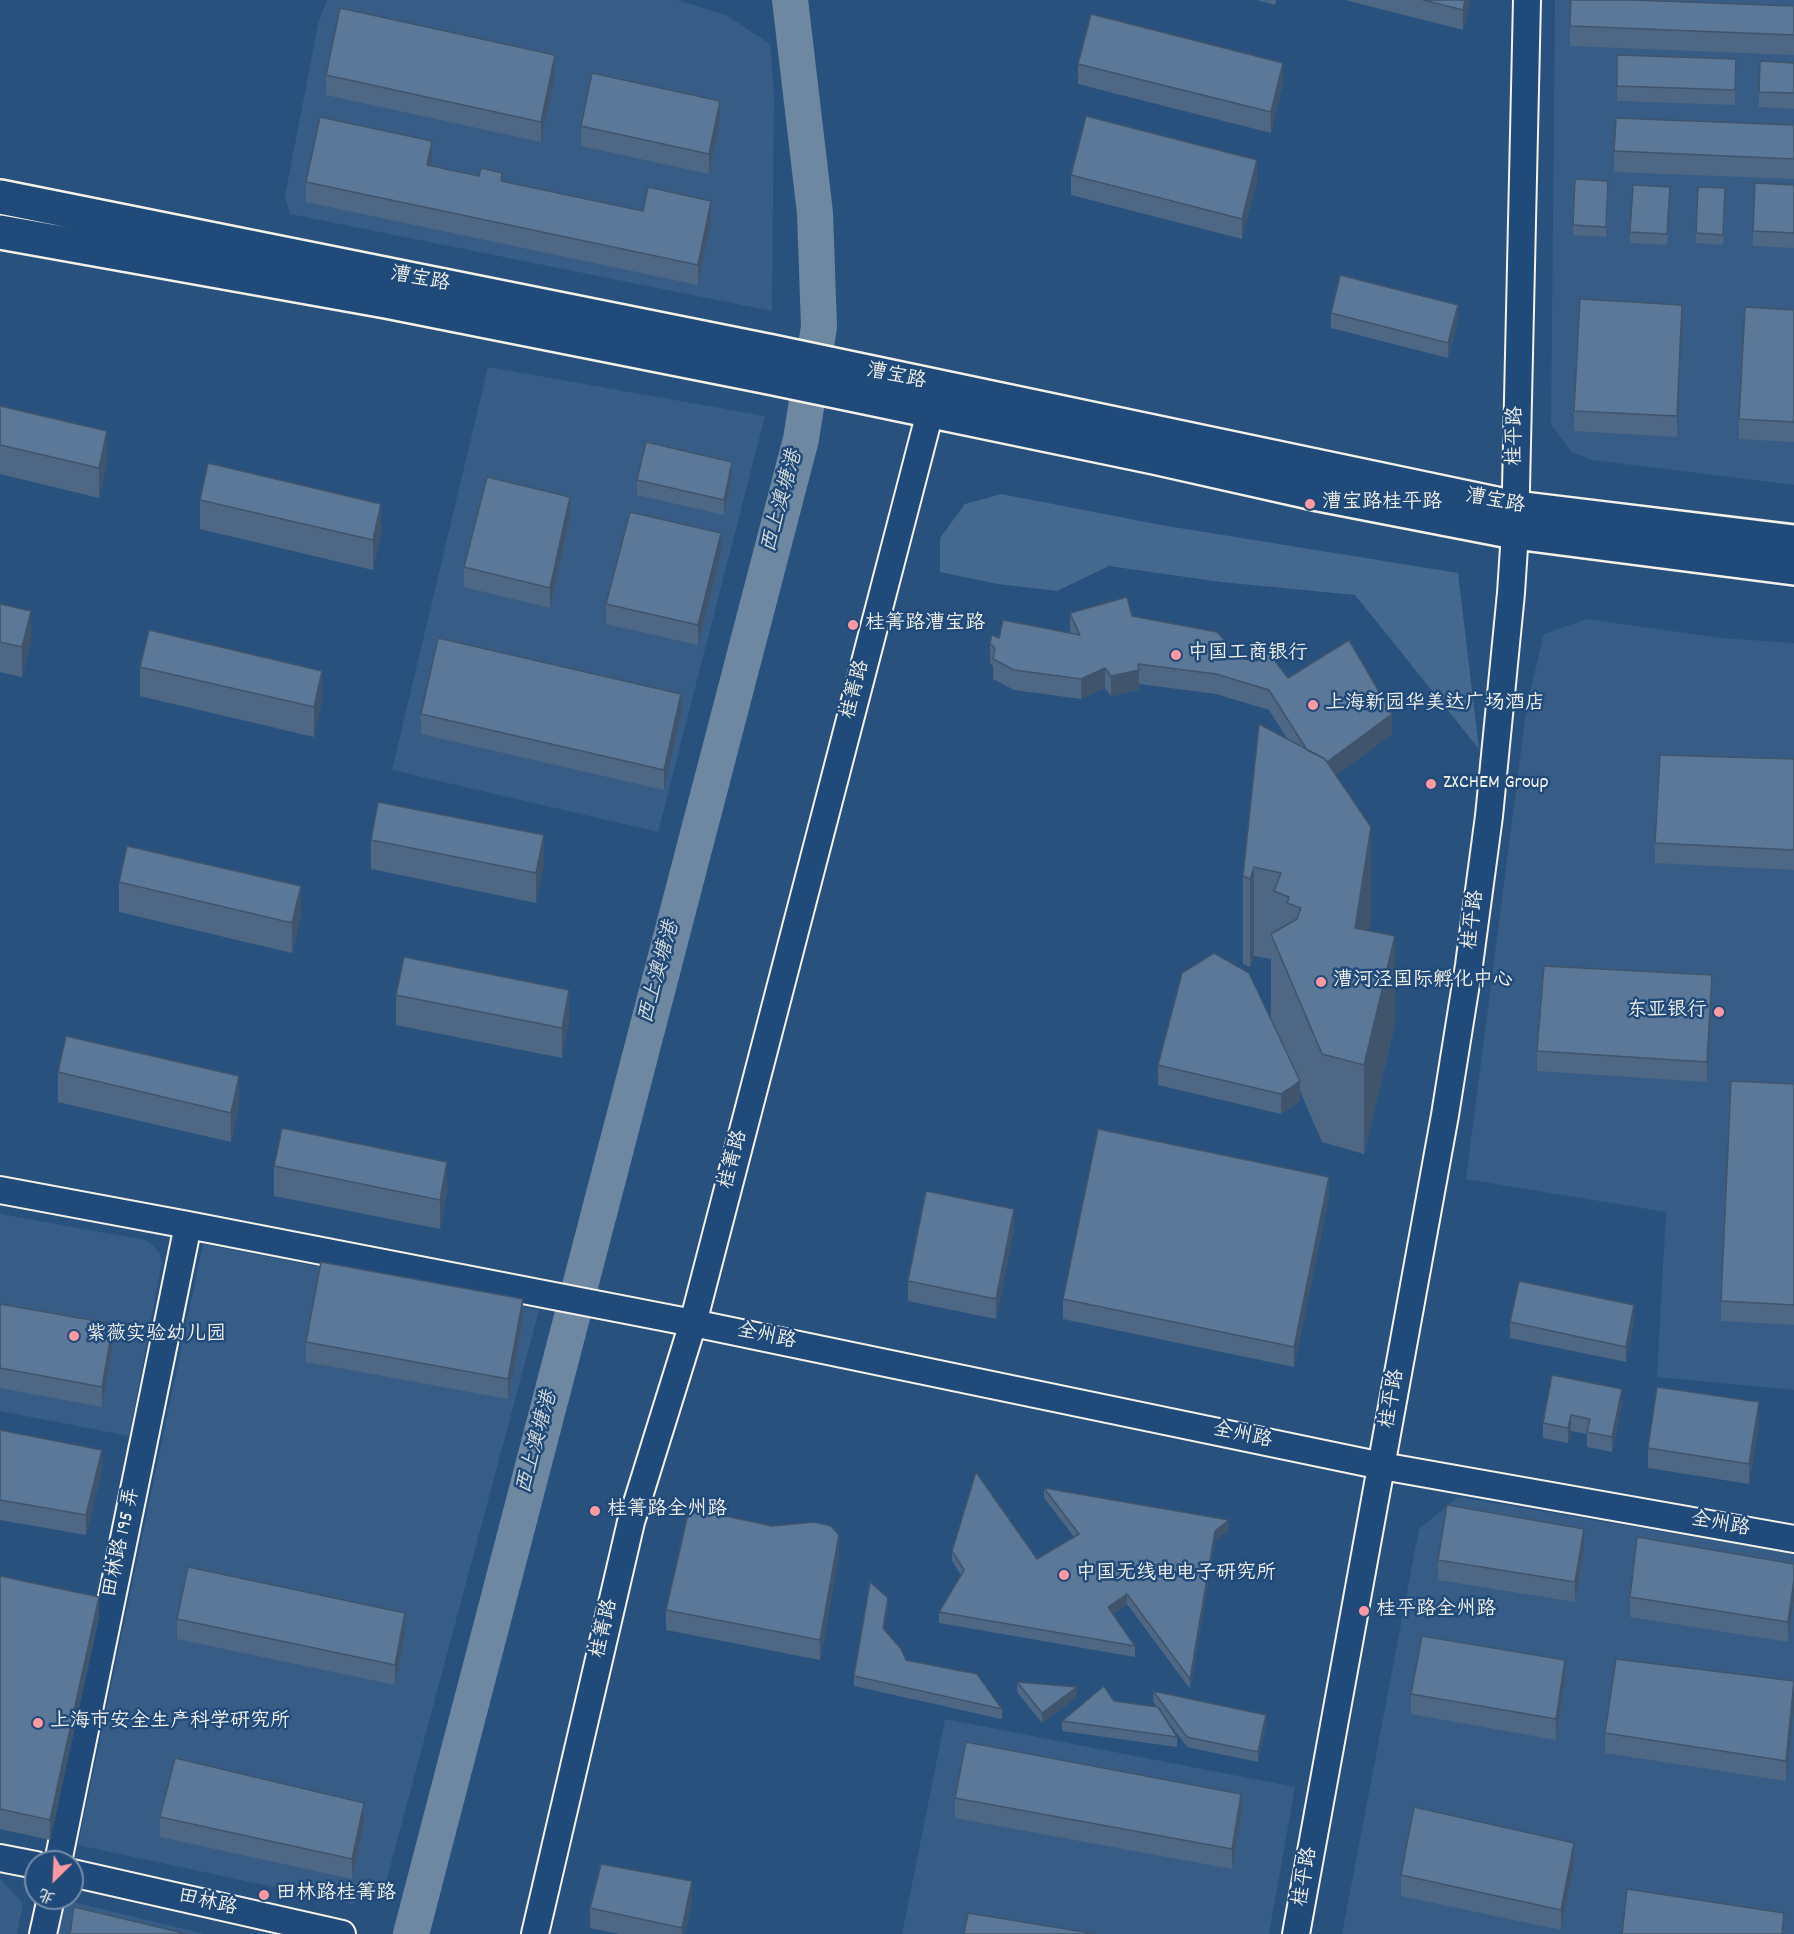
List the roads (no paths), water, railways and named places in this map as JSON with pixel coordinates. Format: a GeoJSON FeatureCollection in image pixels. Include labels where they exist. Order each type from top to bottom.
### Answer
{"type":"FeatureCollection","features":[{"type":"Feature","properties":{"kind":"main road","name":"漕宝路"},"geometry":{"type":"LineString","coordinates":[[0,197],[934,399],[1314,493],[1515,520],[1794,568]]}},
{"type":"Feature","properties":{"kind":"main road","name":"漕宝路"},"geometry":{"type":"LineString","coordinates":[[0,232],[386,301],[771,364]]}},
{"type":"Feature","properties":{"kind":"main road","name":"漕宝路"},"geometry":{"type":"LineString","coordinates":[[1515,520],[1794,542]]}},
{"type":"Feature","properties":{"kind":"street","name":"桂平路"},"geometry":{"type":"LineString","coordinates":[[1296,1934],[1445,1115],[1489,816],[1511,593],[1515,520],[1527,0]]}},
{"type":"Feature","properties":{"kind":"street","name":"桂箐路"},"geometry":{"type":"LineString","coordinates":[[535,1934],[631,1522],[693,1323],[934,399]]}},
{"type":"Feature","properties":{"kind":"street","name":"全州路"},"geometry":{"type":"LineString","coordinates":[[0,1190],[693,1323],[1382,1466],[1794,1539]]}},
{"type":"Feature","properties":{"kind":"street","name":"田林路 195 弄"},"geometry":{"type":"LineString","coordinates":[[60,1850],[188,1225]]}},
{"type":"Feature","properties":{"kind":"street"},"geometry":{"type":"LineString","coordinates":[[0,1858],[24,1863]]}},
{"type":"Feature","properties":{"kind":"street","name":"田林路"},"geometry":{"type":"LineString","coordinates":[[84,1876],[342,1934]]}},
{"type":"Feature","properties":{"kind":"street"},"geometry":{"type":"LineString","coordinates":[[43,1934],[48,1910]]}},
{"type":"Feature","properties":{"kind":"waterway","name":"西上澳塘港"},"geometry":{"type":"LineString","coordinates":[[411,1934],[801,439],[819,327],[815,213],[790,0]]}},
{"type":"Feature","properties":{"kind":"place","name":"漕宝路桂平路"},"geometry":{"type":"Point","coordinates":[1310,504]}},
{"type":"Feature","properties":{"kind":"place","name":"桂箐路漕宝路"},"geometry":{"type":"Point","coordinates":[853,625]}},
{"type":"Feature","properties":{"kind":"place","name":"中国工商银行"},"geometry":{"type":"Point","coordinates":[1176,655]}},
{"type":"Feature","properties":{"kind":"place","name":"上海新园华美达广场酒店"},"geometry":{"type":"Point","coordinates":[1313,705]}},
{"type":"Feature","properties":{"kind":"place","name":"ZXCHEM Group"},"geometry":{"type":"Point","coordinates":[1431,784]}},
{"type":"Feature","properties":{"kind":"place","name":"漕河泾国际孵化中心"},"geometry":{"type":"Point","coordinates":[1321,982]}},
{"type":"Feature","properties":{"kind":"place","name":"东亚银行"},"geometry":{"type":"Point","coordinates":[1719,1012]}},
{"type":"Feature","properties":{"kind":"place","name":"紫薇实验幼儿园"},"geometry":{"type":"Point","coordinates":[74,1336]}},
{"type":"Feature","properties":{"kind":"place","name":"桂箐路全州路"},"geometry":{"type":"Point","coordinates":[595,1511]}},
{"type":"Feature","properties":{"kind":"place","name":"中国无线电电子研究所"},"geometry":{"type":"Point","coordinates":[1064,1575]}},
{"type":"Feature","properties":{"kind":"place","name":"桂平路全州路"},"geometry":{"type":"Point","coordinates":[1364,1611]}},
{"type":"Feature","properties":{"kind":"place","name":"上海市安全生产科学研究所"},"geometry":{"type":"Point","coordinates":[38,1723]}},
{"type":"Feature","properties":{"kind":"place","name":"田林路桂箐路"},"geometry":{"type":"Point","coordinates":[264,1895]}}]}
